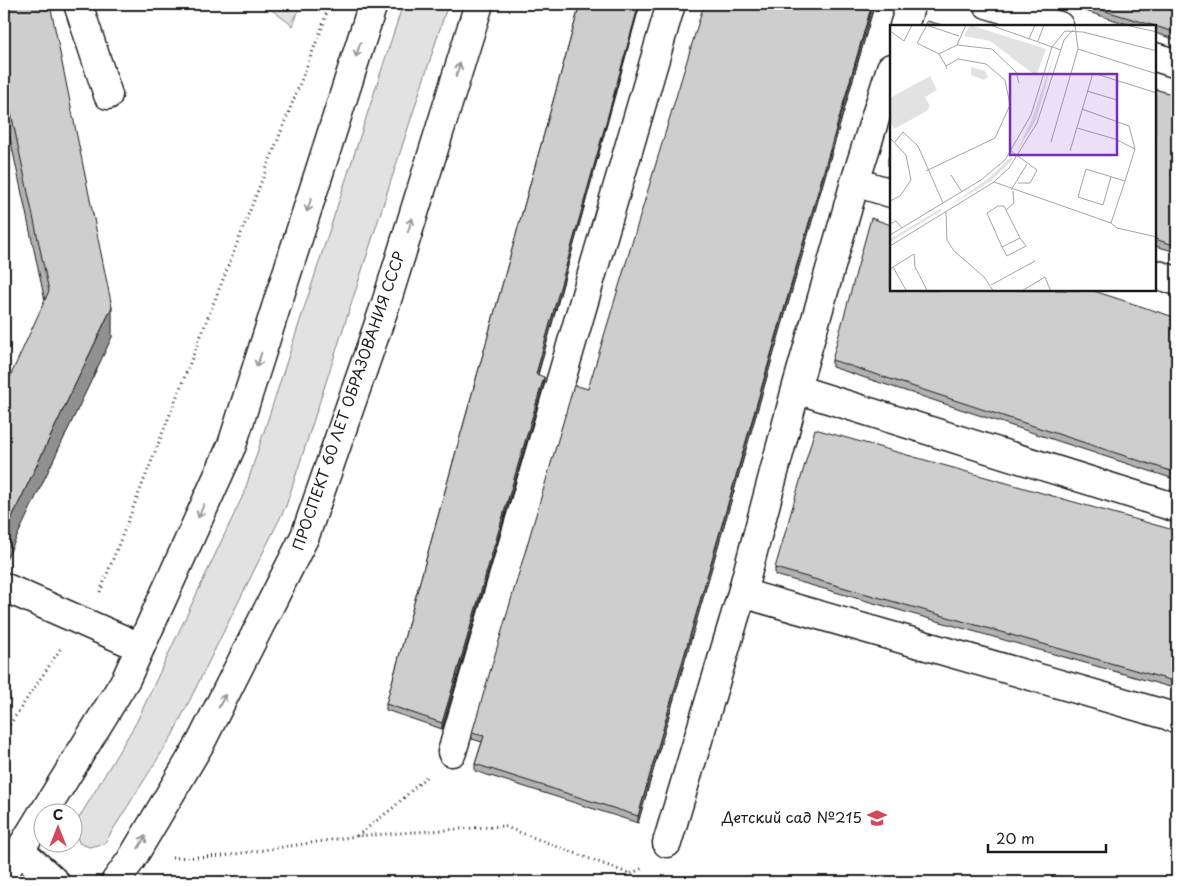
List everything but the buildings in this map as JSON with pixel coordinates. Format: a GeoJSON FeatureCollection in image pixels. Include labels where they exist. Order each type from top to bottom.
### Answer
{"type":"FeatureCollection","features":[{"type":"Feature","properties":{"kind":"main road"},"geometry":{"type":"LineString","coordinates":[[78,4],[108,96]]}},
{"type":"Feature","properties":{"kind":"main road"},"geometry":{"type":"LineString","coordinates":[[48,804],[126,679],[232,445],[373,4]]}},
{"type":"Feature","properties":{"kind":"main road","name":"ПРОСПЕКТ 60 ЛЕТ ОБРАЗОВАНИЯ СССР"},"geometry":{"type":"LineString","coordinates":[[115,882],[131,860],[201,742],[305,536],[386,302],[479,4]]}},
{"type":"Feature","properties":{"kind":"main road"},"geometry":{"type":"LineString","coordinates":[[452,752],[671,4]]}},
{"type":"Feature","properties":{"kind":"main road"},"geometry":{"type":"LineString","coordinates":[[904,25],[911,4]]}},
{"type":"Feature","properties":{"kind":"main road"},"geometry":{"type":"LineString","coordinates":[[988,4],[1055,25]]}},
{"type":"Feature","properties":{"kind":"main road"},"geometry":{"type":"LineString","coordinates":[[1156,57],[1177,64]]}},
{"type":"Feature","properties":{"kind":"main road"},"geometry":{"type":"LineString","coordinates":[[668,843],[742,593],[796,389],[855,182],[890,71]]}},
{"type":"Feature","properties":{"kind":"main road"},"geometry":{"type":"LineString","coordinates":[[855,182],[890,193]]}},
{"type":"Feature","properties":{"kind":"main road"},"geometry":{"type":"LineString","coordinates":[[1156,274],[1177,281]]}},
{"type":"Feature","properties":{"kind":"main road"},"geometry":{"type":"LineString","coordinates":[[796,389],[1177,508]]}},
{"type":"Feature","properties":{"kind":"main road"},"geometry":{"type":"LineString","coordinates":[[4,587],[140,648]]}},
{"type":"Feature","properties":{"kind":"main road"},"geometry":{"type":"LineString","coordinates":[[742,593],[1177,720]]}},
{"type":"Feature","properties":{"kind":"main road"},"geometry":{"type":"LineString","coordinates":[[4,872],[32,830]]}},
{"type":"Feature","properties":{"kind":"main road"},"geometry":{"type":"LineString","coordinates":[[20,850],[54,882]]}},
{"type":"Feature","properties":{"kind":"path"},"geometry":{"type":"LineString","coordinates":[[4,733],[100,591],[323,25],[329,4]]}},
{"type":"Feature","properties":{"kind":"path"},"geometry":{"type":"LineString","coordinates":[[356,836],[394,807],[452,752]]}},
{"type":"Feature","properties":{"kind":"path"},"geometry":{"type":"LineString","coordinates":[[131,860],[223,856],[356,836],[503,826],[630,874],[651,864],[668,843]]}},
{"type":"Feature","properties":{"kind":"green space"},"geometry":{"type":"Polygon","coordinates":[[[264,4],[301,4],[293,26],[264,4]]]}},
{"type":"Feature","properties":{"kind":"green space"},"geometry":{"type":"Polygon","coordinates":[[[403,4],[448,4],[286,506],[172,736],[104,844],[89,847],[82,844],[82,813],[136,723],[244,493],[403,4]]]}},
{"type":"Feature","properties":{"kind":"place","name":"Детский сад №215"},"geometry":{"type":"Point","coordinates":[877,818]}}]}
